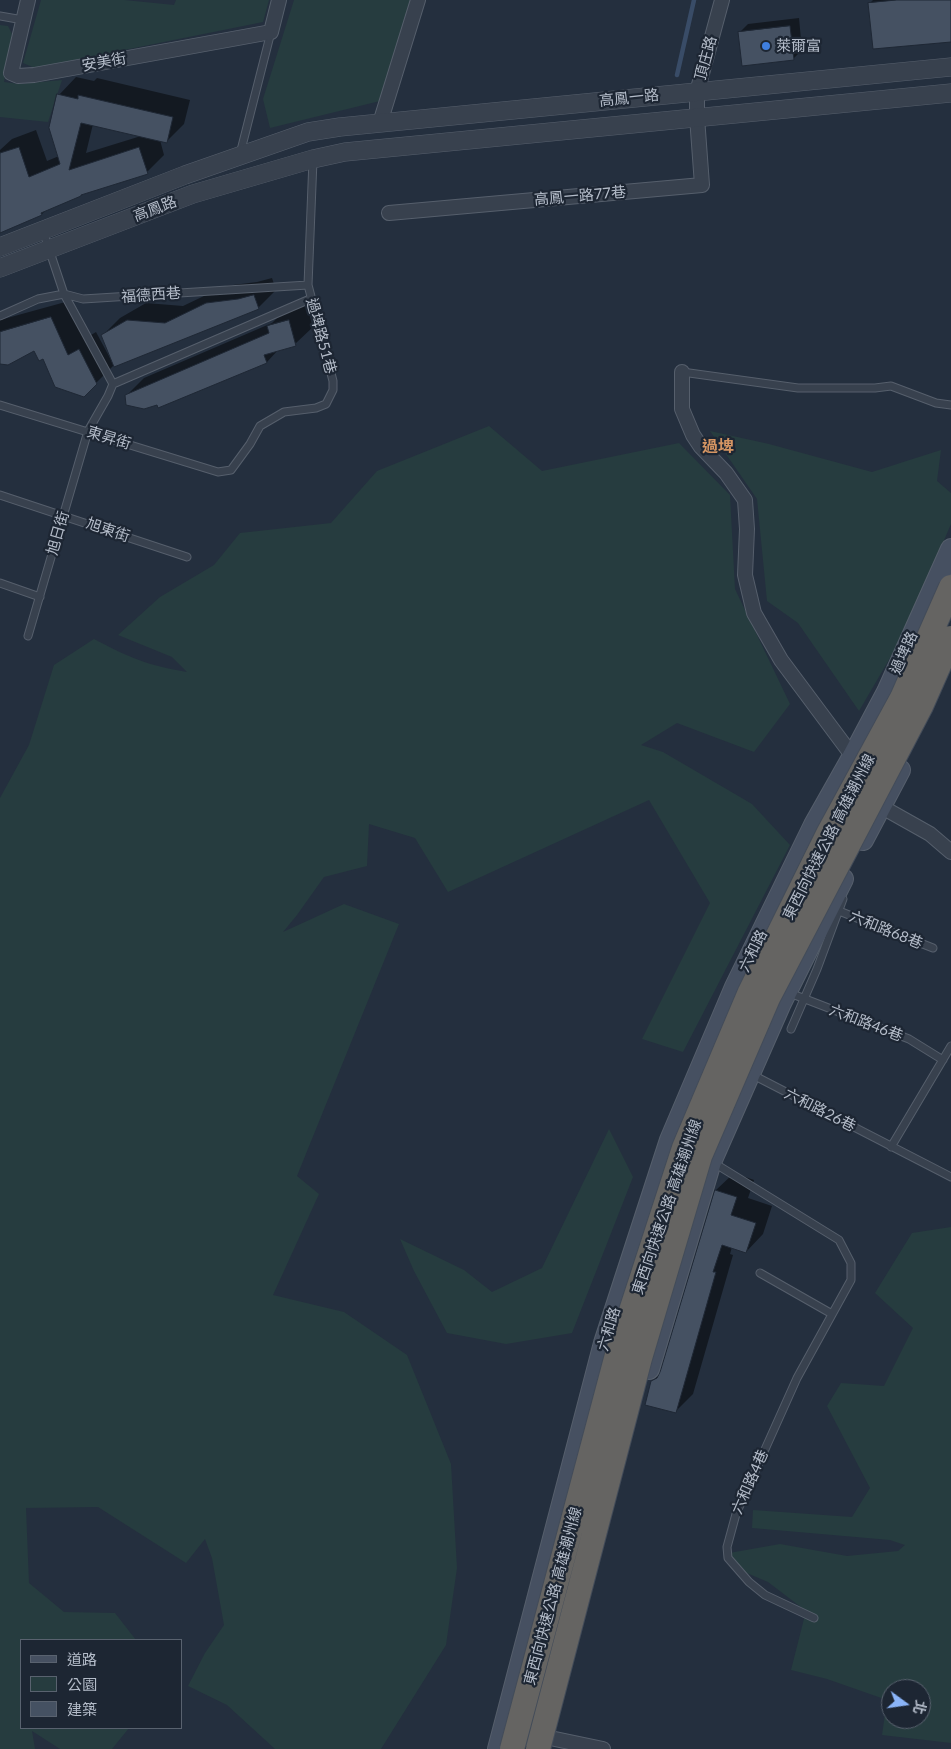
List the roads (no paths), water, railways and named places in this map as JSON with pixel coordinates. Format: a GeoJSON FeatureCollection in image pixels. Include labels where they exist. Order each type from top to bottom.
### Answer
{"type":"FeatureCollection","features":[{"type":"Feature","properties":{"kind":"highway","name":"東西向快速公路 高雄潮州線"},"geometry":{"type":"LineString","coordinates":[[508,1739],[618,1351],[684,1148],[750,992],[828,834],[902,698],[951,587]]}},
{"type":"Feature","properties":{"kind":"highway","name":"東西向快速公路 高雄潮州線"},"geometry":{"type":"LineString","coordinates":[[546,1745],[640,1358],[700,1156],[768,998],[921,706],[951,638]]}},
{"type":"Feature","properties":{"kind":"main road","name":"過埤路"},"geometry":{"type":"LineString","coordinates":[[853,756],[887,692],[951,549]]}},
{"type":"Feature","properties":{"kind":"main road"},"geometry":{"type":"LineString","coordinates":[[546,1745],[652,1361],[711,1162],[750,1074],[796,995],[847,871],[882,808],[951,665]]}},
{"type":"Feature","properties":{"kind":"main road","name":"六和路"},"geometry":{"type":"LineString","coordinates":[[498,1749],[508,1739],[604,1343],[670,1140],[735,987],[814,825],[853,756]]}},
{"type":"Feature","properties":{"kind":"street","name":"安美街"},"geometry":{"type":"LineString","coordinates":[[28,0],[11,73],[18,76],[34,75],[271,32]]}},
{"type":"Feature","properties":{"kind":"street"},"geometry":{"type":"LineString","coordinates":[[271,32],[279,0]]}},
{"type":"Feature","properties":{"kind":"street"},"geometry":{"type":"LineString","coordinates":[[380,123],[418,0]]}},
{"type":"Feature","properties":{"kind":"street","name":"頂庄路"},"geometry":{"type":"LineString","coordinates":[[697,117],[697,92],[722,0]]}},
{"type":"Feature","properties":{"kind":"street","name":"高鳳一路"},"geometry":{"type":"LineString","coordinates":[[308,132],[380,123],[951,67]]}},
{"type":"Feature","properties":{"kind":"street","name":"高鳳一路"},"geometry":{"type":"LineString","coordinates":[[313,159],[345,152],[951,93]]}},
{"type":"Feature","properties":{"kind":"street","name":"高鳳一路77巷"},"geometry":{"type":"LineString","coordinates":[[389,212],[702,185],[697,117]]}},
{"type":"Feature","properties":{"kind":"street","name":"高鳳路"},"geometry":{"type":"LineString","coordinates":[[0,247],[185,174],[308,132]]}},
{"type":"Feature","properties":{"kind":"street","name":"高鳳路"},"geometry":{"type":"LineString","coordinates":[[0,268],[193,194],[313,159]]}},
{"type":"Feature","properties":{"kind":"street"},"geometry":{"type":"LineString","coordinates":[[682,372],[682,409],[692,435],[726,473],[745,500],[747,529],[746,575],[754,613],[782,660],[853,756],[882,808],[930,834],[951,852]]}},
{"type":"Feature","properties":{"kind":"street"},"geometry":{"type":"LineString","coordinates":[[508,1739],[546,1745],[603,1749]]}},
{"type":"Feature","properties":{"kind":"lane"},"geometry":{"type":"LineString","coordinates":[[0,16],[23,20]]}},
{"type":"Feature","properties":{"kind":"lane"},"geometry":{"type":"LineString","coordinates":[[240,156],[271,32]]}},
{"type":"Feature","properties":{"kind":"lane","name":"過埤路51巷"},"geometry":{"type":"LineString","coordinates":[[218,472],[231,470],[250,444],[260,426],[268,420],[284,412],[316,408],[326,404],[331,397],[333,381],[310,299],[308,285],[313,159]]}},
{"type":"Feature","properties":{"kind":"lane"},"geometry":{"type":"LineString","coordinates":[[43,230],[64,294],[113,384],[310,299]]}},
{"type":"Feature","properties":{"kind":"lane","name":"福德西巷"},"geometry":{"type":"LineString","coordinates":[[0,316],[38,299],[64,294],[83,299],[308,285]]}},
{"type":"Feature","properties":{"kind":"lane"},"geometry":{"type":"LineString","coordinates":[[682,372],[798,388],[875,388],[891,386],[936,403],[951,405]]}},
{"type":"Feature","properties":{"kind":"lane","name":"旭日街"},"geometry":{"type":"LineString","coordinates":[[28,636],[88,431],[113,384]]}},
{"type":"Feature","properties":{"kind":"lane","name":"東昇街"},"geometry":{"type":"LineString","coordinates":[[0,405],[218,472]]}},
{"type":"Feature","properties":{"kind":"lane","name":"旭東街"},"geometry":{"type":"LineString","coordinates":[[0,495],[187,556]]}},
{"type":"Feature","properties":{"kind":"lane"},"geometry":{"type":"LineString","coordinates":[[0,583],[40,597]]}},
{"type":"Feature","properties":{"kind":"lane"},"geometry":{"type":"LineString","coordinates":[[791,1029],[796,995],[839,911],[846,887],[847,871]]}},
{"type":"Feature","properties":{"kind":"lane","name":"六和路68巷"},"geometry":{"type":"LineString","coordinates":[[839,911],[933,948]]}},
{"type":"Feature","properties":{"kind":"lane","name":"六和路46巷"},"geometry":{"type":"LineString","coordinates":[[796,995],[909,1039],[943,1060]]}},
{"type":"Feature","properties":{"kind":"lane"},"geometry":{"type":"LineString","coordinates":[[891,1146],[951,1046]]}},
{"type":"Feature","properties":{"kind":"lane","name":"六和路26巷"},"geometry":{"type":"LineString","coordinates":[[750,1074],[951,1176]]}},
{"type":"Feature","properties":{"kind":"lane","name":"六和路4巷"},"geometry":{"type":"LineString","coordinates":[[711,1162],[839,1240],[851,1263],[852,1272],[844,1293],[797,1378],[748,1484],[736,1514],[727,1547],[728,1558],[749,1582],[766,1595],[814,1618]]}},
{"type":"Feature","properties":{"kind":"lane"},"geometry":{"type":"LineString","coordinates":[[760,1273],[832,1314]]}},
{"type":"Feature","properties":{"kind":"waterway"},"geometry":{"type":"LineString","coordinates":[[677,75],[694,0]]}},
{"type":"Feature","properties":{"kind":"place","name":"萊爾富"},"geometry":{"type":"Point","coordinates":[766,46]}},
{"type":"Feature","properties":{"kind":"district","name":"過埤"},"geometry":{"type":"Point","coordinates":[718,447]}}]}
